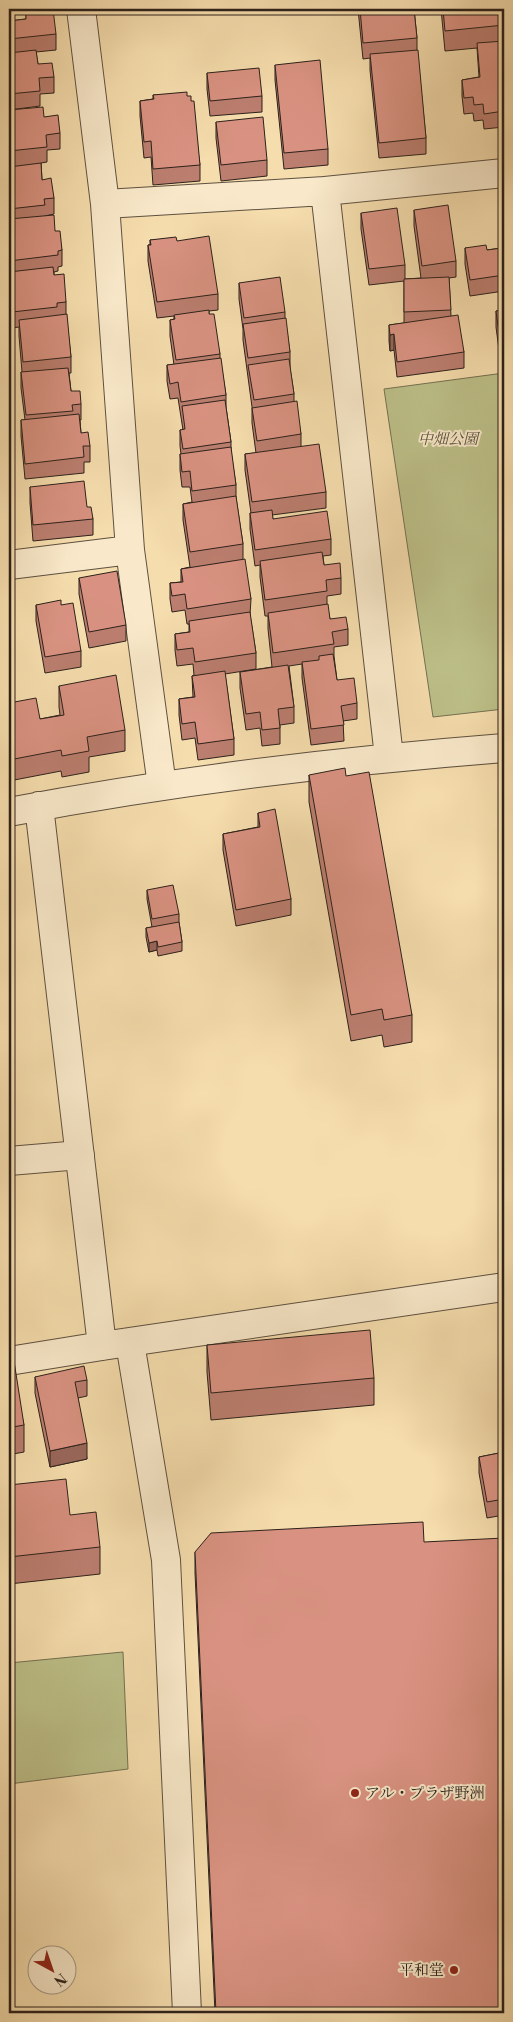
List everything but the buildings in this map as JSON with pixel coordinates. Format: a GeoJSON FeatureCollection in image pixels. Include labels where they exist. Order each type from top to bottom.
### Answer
{"type":"FeatureCollection","features":[{"type":"Feature","properties":{"kind":"street"},"geometry":{"type":"LineString","coordinates":[[80,9],[105,204],[130,550],[162,786]]}},
{"type":"Feature","properties":{"kind":"street"},"geometry":{"type":"LineString","coordinates":[[105,204],[325,191],[504,173]]}},
{"type":"Feature","properties":{"kind":"street"},"geometry":{"type":"LineString","coordinates":[[325,191],[390,757]]}},
{"type":"Feature","properties":{"kind":"street"},"geometry":{"type":"LineString","coordinates":[[9,565],[130,550]]}},
{"type":"Feature","properties":{"kind":"street"},"geometry":{"type":"LineString","coordinates":[[9,812],[162,786],[390,757],[504,748]]}},
{"type":"Feature","properties":{"kind":"street"},"geometry":{"type":"LineString","coordinates":[[39,806],[102,1346]]}},
{"type":"Feature","properties":{"kind":"street"},"geometry":{"type":"LineString","coordinates":[[9,1161],[80,1155]]}},
{"type":"Feature","properties":{"kind":"street"},"geometry":{"type":"LineString","coordinates":[[9,1361],[504,1287]]}},
{"type":"Feature","properties":{"kind":"street"},"geometry":{"type":"LineString","coordinates":[[130,1343],[166,1560],[187,2013]]}},
{"type":"Feature","properties":{"kind":"green space","name":"中畑公園"},"geometry":{"type":"Polygon","coordinates":[[[504,373],[504,709],[433,717],[384,389],[504,373]]]}},
{"type":"Feature","properties":{"kind":"green space"},"geometry":{"type":"Polygon","coordinates":[[[123,1652],[128,1769],[9,1784],[9,1663],[123,1652]]]}},
{"type":"Feature","properties":{"kind":"place","name":"アル・プラザ野洲"},"geometry":{"type":"Point","coordinates":[355,1793]}},
{"type":"Feature","properties":{"kind":"place","name":"平和堂"},"geometry":{"type":"Point","coordinates":[454,1970]}}]}
